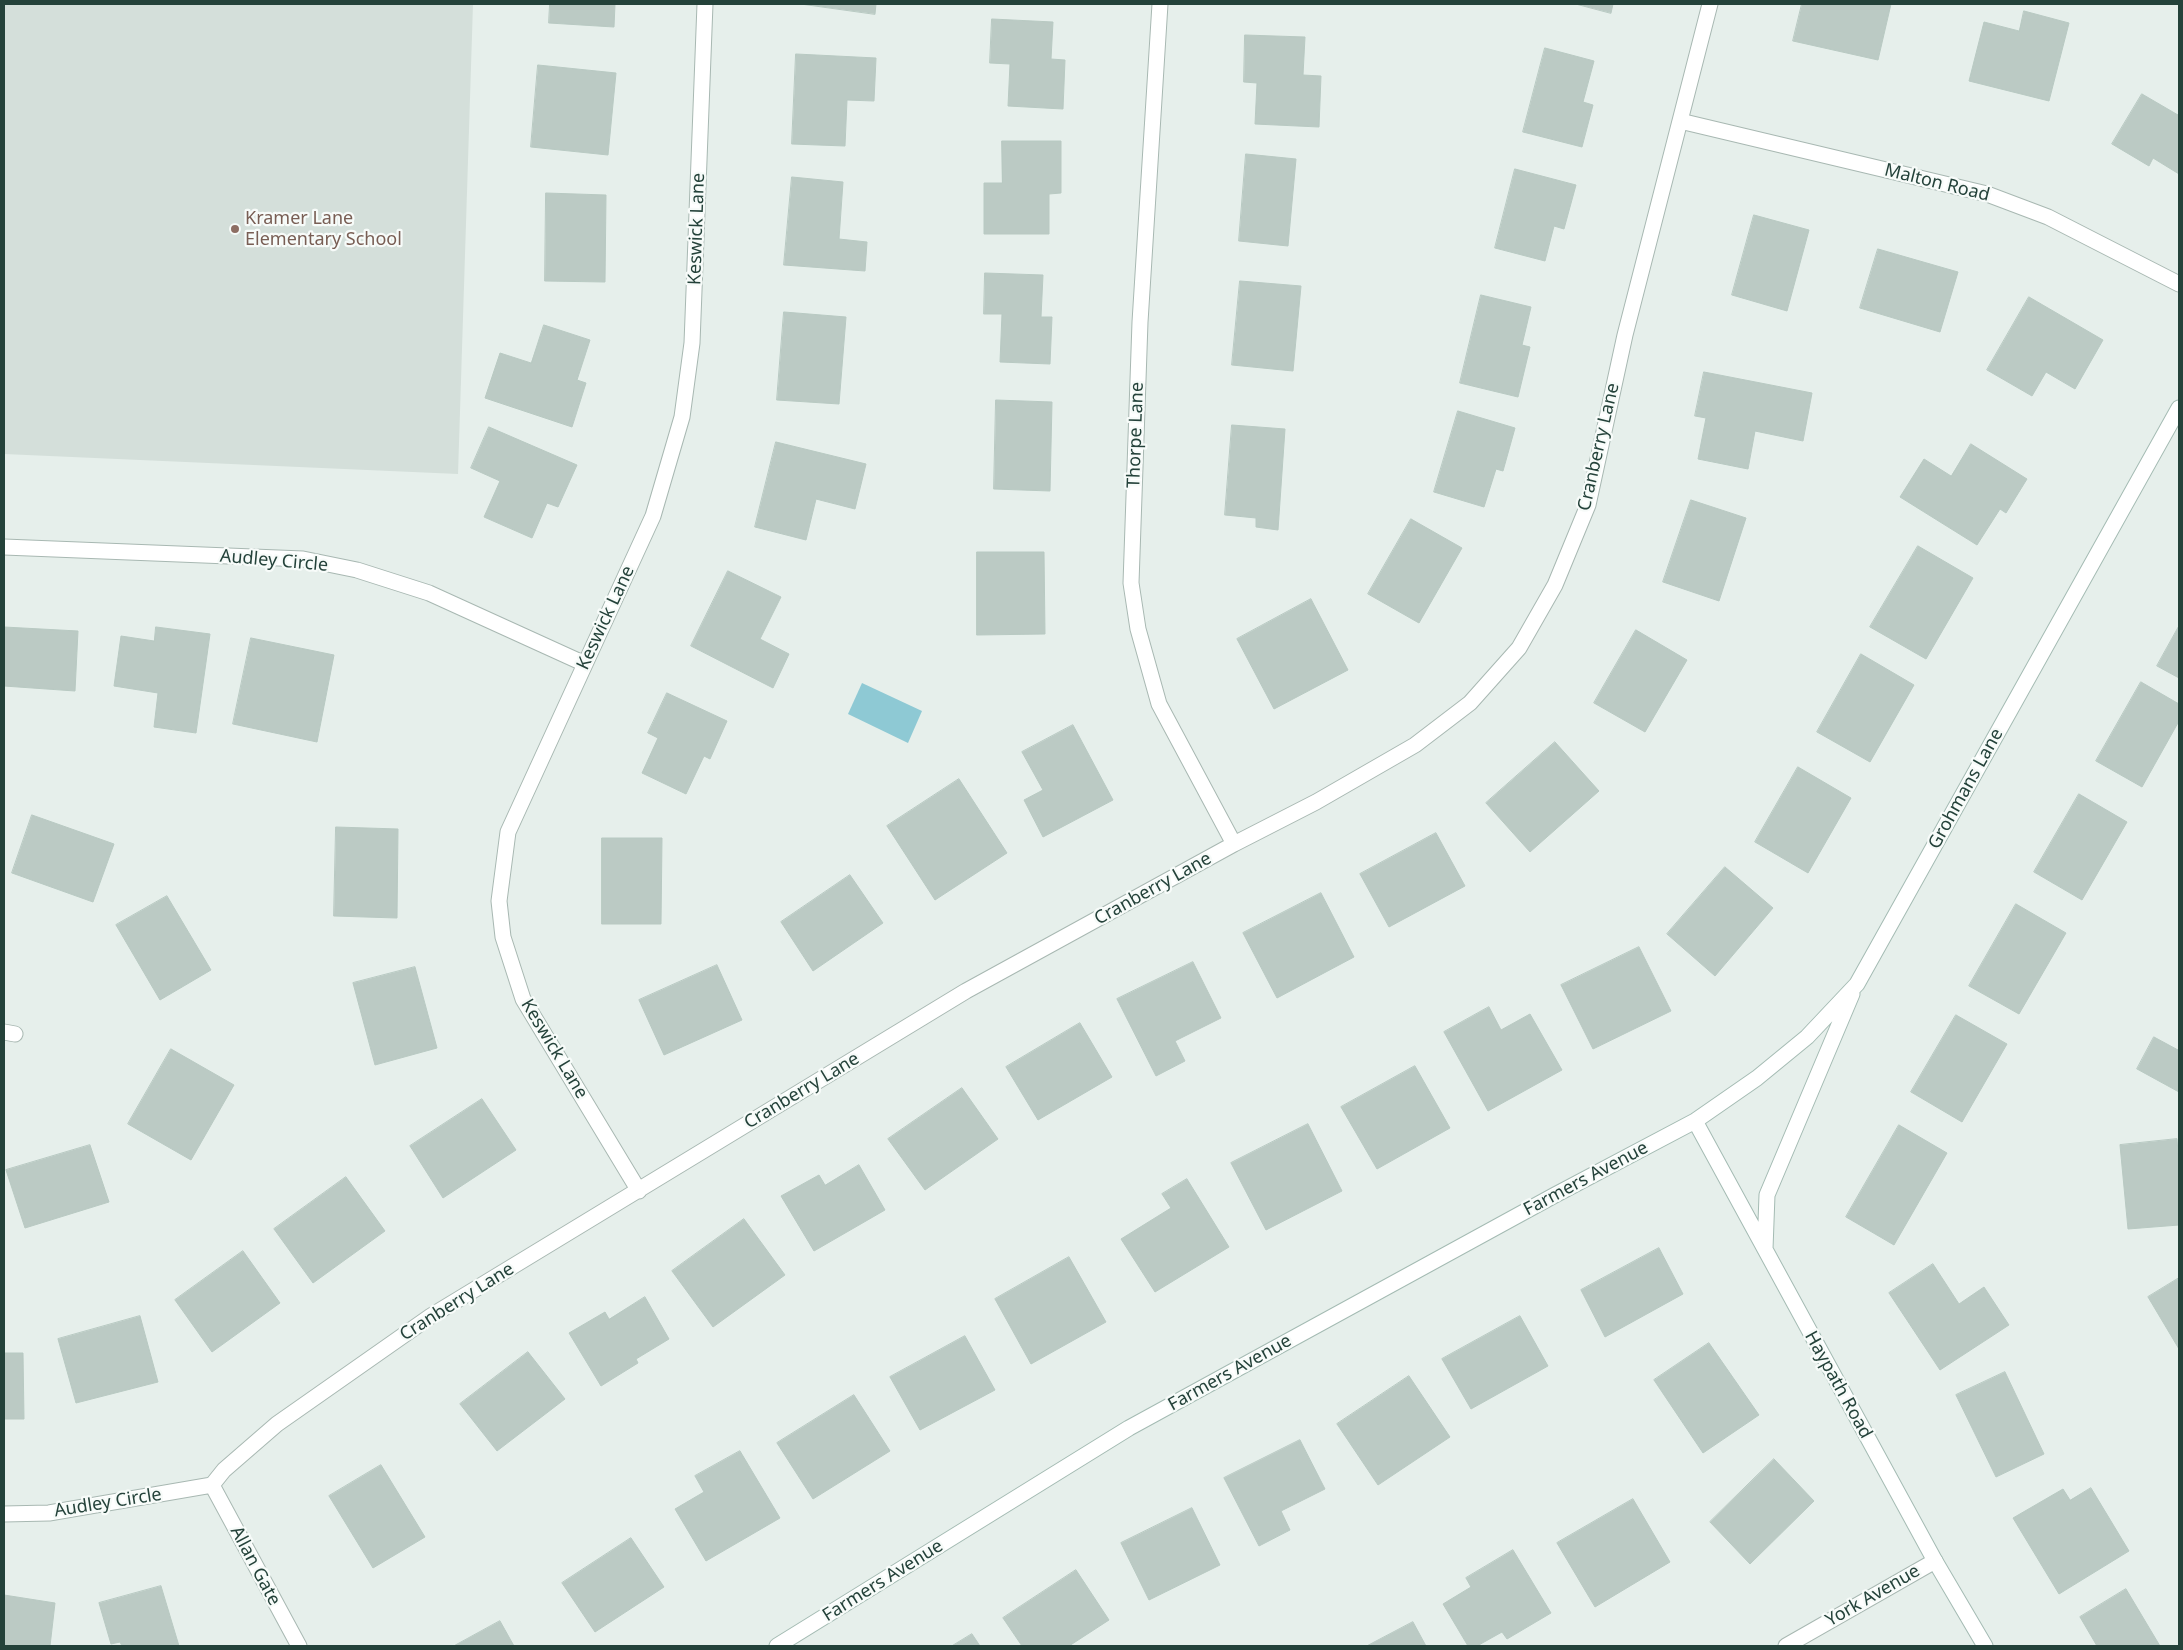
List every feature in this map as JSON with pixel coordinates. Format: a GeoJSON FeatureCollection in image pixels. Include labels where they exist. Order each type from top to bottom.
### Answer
{"type":"FeatureCollection","features":[{"type":"Feature","properties":{"kind":"street","name":"Keswick Lane"},"geometry":{"type":"LineString","coordinates":[[639,1190],[523,999],[503,937],[499,901],[508,832],[653,516],[682,417],[692,343],[705,4]]}},
{"type":"Feature","properties":{"kind":"street","name":"Thorpe Lane"},"geometry":{"type":"LineString","coordinates":[[1160,4],[1140,322],[1131,583],[1138,629],[1159,704],[1234,844]]}},
{"type":"Feature","properties":{"kind":"street","name":"Cranberry Lane"},"geometry":{"type":"LineString","coordinates":[[212,1485],[224,1470],[277,1424],[431,1316],[966,991],[1234,844],[1316,802],[1416,745],[1470,703],[1519,648],[1555,585],[1588,505],[1625,335],[1710,4]]}},
{"type":"Feature","properties":{"kind":"street","name":"Malton Road"},"geometry":{"type":"LineString","coordinates":[[1680,121],[1986,194],[2048,217],[2179,284]]}},
{"type":"Feature","properties":{"kind":"street","name":"Grohmans Lane"},"geometry":{"type":"LineString","coordinates":[[1695,1121],[1757,1078],[1807,1037],[1857,984],[2179,408]]}},
{"type":"Feature","properties":{"kind":"street","name":"Audley Circle"},"geometry":{"type":"LineString","coordinates":[[4,547],[303,559],[357,570],[428,594],[585,664]]}},
{"type":"Feature","properties":{"kind":"street"},"geometry":{"type":"LineString","coordinates":[[1765,1251],[1768,1195],[1857,984]]}},
{"type":"Feature","properties":{"kind":"street","name":"Haypath Road"},"geometry":{"type":"LineString","coordinates":[[1695,1121],[1935,1561],[1985,1646]]}},
{"type":"Feature","properties":{"kind":"street","name":"Farmers Avenue"},"geometry":{"type":"LineString","coordinates":[[777,1646],[1129,1428],[1555,1195],[1695,1121]]}},
{"type":"Feature","properties":{"kind":"street","name":"Audley Circle"},"geometry":{"type":"LineString","coordinates":[[4,1514],[49,1513],[212,1485]]}},
{"type":"Feature","properties":{"kind":"street","name":"Allan Gate"},"geometry":{"type":"LineString","coordinates":[[212,1485],[299,1646]]}},
{"type":"Feature","properties":{"kind":"street","name":"York Avenue"},"geometry":{"type":"LineString","coordinates":[[1786,1646],[1935,1561]]}},
{"type":"Feature","properties":{"kind":"shaded area","name":"Kramer Lane Elementary School"},"geometry":{"type":"Polygon","coordinates":[[[4,4],[473,4],[458,474],[4,454],[4,4]]]}},
{"type":"Feature","properties":{"kind":"water"},"geometry":{"type":"Polygon","coordinates":[[[862,683],[922,711],[908,743],[848,714],[862,683]]]}},
{"type":"Feature","properties":{"kind":"building"},"geometry":{"type":"Polygon","coordinates":[[[550,4],[615,4],[614,27],[549,23],[550,4]]]}},
{"type":"Feature","properties":{"kind":"building"},"geometry":{"type":"Polygon","coordinates":[[[801,4],[876,4],[875,14],[801,4]]]}},
{"type":"Feature","properties":{"kind":"building"},"geometry":{"type":"Polygon","coordinates":[[[1576,4],[1613,4],[1611,13],[1576,4]]]}},
{"type":"Feature","properties":{"kind":"building"},"geometry":{"type":"Polygon","coordinates":[[[1802,4],[1891,4],[1878,60],[1793,41],[1802,4]]]}},
{"type":"Feature","properties":{"kind":"building"},"geometry":{"type":"Polygon","coordinates":[[[2024,11],[2069,23],[2049,101],[1969,81],[1984,22],[2019,31],[2024,11]]]}},
{"type":"Feature","properties":{"kind":"building"},"geometry":{"type":"Polygon","coordinates":[[[992,19],[1053,22],[1051,59],[1065,60],[1063,109],[1008,106],[1010,64],[990,63],[992,19]]]}},
{"type":"Feature","properties":{"kind":"building"},"geometry":{"type":"Polygon","coordinates":[[[1245,35],[1305,37],[1303,75],[1321,76],[1319,127],[1255,124],[1257,83],[1244,82],[1245,35]]]}},
{"type":"Feature","properties":{"kind":"building"},"geometry":{"type":"Polygon","coordinates":[[[1545,48],[1594,61],[1583,102],[1593,105],[1582,147],[1523,132],[1545,48]]]}},
{"type":"Feature","properties":{"kind":"building"},"geometry":{"type":"Polygon","coordinates":[[[796,54],[876,58],[874,101],[847,100],[845,146],[792,144],[796,54]]]}},
{"type":"Feature","properties":{"kind":"building"},"geometry":{"type":"Polygon","coordinates":[[[538,65],[616,73],[608,155],[531,147],[538,65]]]}},
{"type":"Feature","properties":{"kind":"building"},"geometry":{"type":"Polygon","coordinates":[[[2142,94],[2178,115],[2179,113],[2179,174],[2153,158],[2149,166],[2112,144],[2142,94]]]}},
{"type":"Feature","properties":{"kind":"building"},"geometry":{"type":"Polygon","coordinates":[[[1002,141],[1061,141],[1061,193],[1049,194],[1049,234],[984,234],[984,183],[1002,183],[1002,141]]]}},
{"type":"Feature","properties":{"kind":"building"},"geometry":{"type":"Polygon","coordinates":[[[1246,154],[1296,159],[1288,246],[1239,241],[1246,154]]]}},
{"type":"Feature","properties":{"kind":"building"},"geometry":{"type":"Polygon","coordinates":[[[1515,169],[1576,185],[1564,229],[1554,226],[1545,261],[1495,248],[1515,169]]]}},
{"type":"Feature","properties":{"kind":"building"},"geometry":{"type":"Polygon","coordinates":[[[792,177],[843,182],[839,239],[867,242],[865,271],[784,265],[792,177]]]}},
{"type":"Feature","properties":{"kind":"building"},"geometry":{"type":"Polygon","coordinates":[[[546,193],[606,195],[605,282],[545,281],[546,193]]]}},
{"type":"Feature","properties":{"kind":"building"},"geometry":{"type":"Polygon","coordinates":[[[1754,215],[1809,230],[1787,311],[1732,295],[1754,215]]]}},
{"type":"Feature","properties":{"kind":"building"},"geometry":{"type":"Polygon","coordinates":[[[1878,249],[1958,272],[1940,332],[1860,308],[1878,249]]]}},
{"type":"Feature","properties":{"kind":"building"},"geometry":{"type":"Polygon","coordinates":[[[985,273],[1043,275],[1041,317],[1052,317],[1050,364],[1000,362],[1002,314],[984,314],[985,273]]]}},
{"type":"Feature","properties":{"kind":"building"},"geometry":{"type":"Polygon","coordinates":[[[1240,281],[1301,286],[1293,371],[1232,365],[1240,281]]]}},
{"type":"Feature","properties":{"kind":"building"},"geometry":{"type":"Polygon","coordinates":[[[1481,295],[1531,307],[1522,345],[1530,347],[1518,397],[1460,383],[1481,295]]]}},
{"type":"Feature","properties":{"kind":"building"},"geometry":{"type":"Polygon","coordinates":[[[2029,297],[2103,340],[2075,389],[2046,372],[2032,396],[1987,370],[2029,297]]]}},
{"type":"Feature","properties":{"kind":"building"},"geometry":{"type":"Polygon","coordinates":[[[784,312],[846,317],[839,404],[777,400],[784,312]]]}},
{"type":"Feature","properties":{"kind":"building"},"geometry":{"type":"Polygon","coordinates":[[[544,325],[590,340],[577,380],[586,383],[572,427],[485,398],[500,353],[531,363],[544,325]]]}},
{"type":"Feature","properties":{"kind":"building"},"geometry":{"type":"Polygon","coordinates":[[[1704,372],[1812,393],[1803,441],[1755,431],[1748,469],[1698,459],[1706,418],[1695,416],[1704,372]]]}},
{"type":"Feature","properties":{"kind":"building"},"geometry":{"type":"Polygon","coordinates":[[[996,400],[1052,402],[1050,491],[994,489],[996,400]]]}},
{"type":"Feature","properties":{"kind":"building"},"geometry":{"type":"Polygon","coordinates":[[[1458,411],[1515,428],[1503,471],[1496,469],[1484,507],[1434,492],[1458,411]]]}},
{"type":"Feature","properties":{"kind":"building"},"geometry":{"type":"Polygon","coordinates":[[[1232,425],[1285,429],[1278,530],[1256,527],[1256,518],[1225,515],[1232,425]]]}},
{"type":"Feature","properties":{"kind":"building"},"geometry":{"type":"Polygon","coordinates":[[[489,427],[577,465],[558,507],[547,503],[532,538],[484,517],[500,481],[471,468],[489,427]]]}},
{"type":"Feature","properties":{"kind":"building"},"geometry":{"type":"Polygon","coordinates":[[[776,442],[866,464],[855,509],[816,499],[806,540],[755,527],[776,442]]]}},
{"type":"Feature","properties":{"kind":"building"},"geometry":{"type":"Polygon","coordinates":[[[1971,444],[2027,479],[2006,513],[2000,509],[1977,545],[1900,497],[1924,459],[1951,476],[1971,444]]]}},
{"type":"Feature","properties":{"kind":"building"},"geometry":{"type":"Polygon","coordinates":[[[1691,500],[1746,518],[1719,601],[1663,582],[1691,500]]]}},
{"type":"Feature","properties":{"kind":"building"},"geometry":{"type":"Polygon","coordinates":[[[1411,519],[1462,548],[1419,623],[1368,594],[1411,519]]]}},
{"type":"Feature","properties":{"kind":"building"},"geometry":{"type":"Polygon","coordinates":[[[1918,546],[1973,578],[1926,659],[1870,627],[1918,546]]]}},
{"type":"Feature","properties":{"kind":"building"},"geometry":{"type":"Polygon","coordinates":[[[977,552],[1044,552],[1045,634],[977,635],[977,552]]]}},
{"type":"Feature","properties":{"kind":"building"},"geometry":{"type":"Polygon","coordinates":[[[728,571],[781,597],[760,639],[789,654],[773,688],[691,646],[728,571]]]}},
{"type":"Feature","properties":{"kind":"building"},"geometry":{"type":"Polygon","coordinates":[[[1311,599],[1348,670],[1274,709],[1237,639],[1311,599]]]}},
{"type":"Feature","properties":{"kind":"building"},"geometry":{"type":"Polygon","coordinates":[[[2179,626],[2179,678],[2157,666],[2179,626]]]}},
{"type":"Feature","properties":{"kind":"building"},"geometry":{"type":"Polygon","coordinates":[[[4,627],[78,631],[75,691],[4,686],[4,627]]]}},
{"type":"Feature","properties":{"kind":"building"},"geometry":{"type":"Polygon","coordinates":[[[156,627],[210,634],[196,733],[154,727],[158,693],[114,686],[121,636],[154,641],[156,627]]]}},
{"type":"Feature","properties":{"kind":"building"},"geometry":{"type":"Polygon","coordinates":[[[1636,630],[1687,660],[1645,732],[1594,703],[1636,630]]]}},
{"type":"Feature","properties":{"kind":"building"},"geometry":{"type":"Polygon","coordinates":[[[251,638],[334,655],[317,742],[233,724],[251,638]]]}},
{"type":"Feature","properties":{"kind":"building"},"geometry":{"type":"Polygon","coordinates":[[[1861,654],[1914,685],[1870,762],[1817,732],[1861,654]]]}},
{"type":"Feature","properties":{"kind":"building"},"geometry":{"type":"Polygon","coordinates":[[[2141,682],[2179,704],[2179,721],[2142,787],[2096,761],[2141,682]]]}},
{"type":"Feature","properties":{"kind":"building"},"geometry":{"type":"Polygon","coordinates":[[[667,693],[727,721],[710,759],[704,756],[686,794],[642,773],[658,738],[648,733],[667,693]]]}},
{"type":"Feature","properties":{"kind":"building"},"geometry":{"type":"Polygon","coordinates":[[[1073,725],[1113,800],[1043,837],[1024,800],[1043,790],[1022,752],[1073,725]]]}},
{"type":"Feature","properties":{"kind":"building"},"geometry":{"type":"Polygon","coordinates":[[[1555,742],[1599,791],[1530,852],[1486,803],[1555,742]]]}},
{"type":"Feature","properties":{"kind":"building"},"geometry":{"type":"Polygon","coordinates":[[[1798,767],[1851,798],[1808,873],[1755,842],[1798,767]]]}},
{"type":"Feature","properties":{"kind":"building"},"geometry":{"type":"Polygon","coordinates":[[[959,779],[1007,853],[935,900],[887,826],[959,779]]]}},
{"type":"Feature","properties":{"kind":"building"},"geometry":{"type":"Polygon","coordinates":[[[2079,794],[2127,822],[2082,900],[2034,872],[2079,794]]]}},
{"type":"Feature","properties":{"kind":"building"},"geometry":{"type":"Polygon","coordinates":[[[32,815],[114,844],[93,902],[12,873],[32,815]]]}},
{"type":"Feature","properties":{"kind":"building"},"geometry":{"type":"Polygon","coordinates":[[[336,827],[398,829],[397,918],[334,916],[336,827]]]}},
{"type":"Feature","properties":{"kind":"building"},"geometry":{"type":"Polygon","coordinates":[[[1436,833],[1465,886],[1389,927],[1360,874],[1436,833]]]}},
{"type":"Feature","properties":{"kind":"building"},"geometry":{"type":"Polygon","coordinates":[[[602,838],[662,838],[661,924],[602,924],[602,838]]]}},
{"type":"Feature","properties":{"kind":"building"},"geometry":{"type":"Polygon","coordinates":[[[1725,867],[1773,908],[1715,976],[1667,934],[1725,867]]]}},
{"type":"Feature","properties":{"kind":"building"},"geometry":{"type":"Polygon","coordinates":[[[850,875],[883,923],[813,971],[781,922],[850,875]]]}},
{"type":"Feature","properties":{"kind":"building"},"geometry":{"type":"Polygon","coordinates":[[[1321,893],[1354,957],[1277,998],[1243,933],[1321,893]]]}},
{"type":"Feature","properties":{"kind":"building"},"geometry":{"type":"Polygon","coordinates":[[[167,896],[211,970],[160,1000],[116,925],[167,896]]]}},
{"type":"Feature","properties":{"kind":"building"},"geometry":{"type":"Polygon","coordinates":[[[2016,904],[2066,933],[2019,1014],[1969,986],[2016,904]]]}},
{"type":"Feature","properties":{"kind":"building"},"geometry":{"type":"Polygon","coordinates":[[[1639,947],[1671,1011],[1593,1049],[1561,985],[1639,947]]]}},
{"type":"Feature","properties":{"kind":"building"},"geometry":{"type":"Polygon","coordinates":[[[1193,962],[1221,1018],[1175,1041],[1185,1061],[1156,1076],[1117,999],[1193,962]]]}},
{"type":"Feature","properties":{"kind":"building"},"geometry":{"type":"Polygon","coordinates":[[[717,965],[742,1020],[664,1055],[639,1000],[717,965]]]}},
{"type":"Feature","properties":{"kind":"building"},"geometry":{"type":"Polygon","coordinates":[[[415,967],[437,1048],[375,1065],[353,983],[415,967]]]}},
{"type":"Feature","properties":{"kind":"building"},"geometry":{"type":"Polygon","coordinates":[[[1489,1007],[1501,1030],[1530,1014],[1562,1070],[1488,1111],[1444,1032],[1489,1007]]]}},
{"type":"Feature","properties":{"kind":"building"},"geometry":{"type":"Polygon","coordinates":[[[1956,1015],[2007,1044],[1962,1122],[1911,1092],[1956,1015]]]}},
{"type":"Feature","properties":{"kind":"building"},"geometry":{"type":"Polygon","coordinates":[[[1080,1023],[1112,1077],[1038,1120],[1006,1067],[1080,1023]]]}},
{"type":"Feature","properties":{"kind":"building"},"geometry":{"type":"Polygon","coordinates":[[[2154,1037],[2178,1050],[2179,1047],[2179,1092],[2137,1069],[2154,1037]]]}},
{"type":"Feature","properties":{"kind":"building"},"geometry":{"type":"Polygon","coordinates":[[[171,1049],[234,1085],[191,1160],[128,1124],[171,1049]]]}},
{"type":"Feature","properties":{"kind":"building"},"geometry":{"type":"Polygon","coordinates":[[[1415,1066],[1450,1128],[1377,1169],[1341,1107],[1415,1066]]]}},
{"type":"Feature","properties":{"kind":"building"},"geometry":{"type":"Polygon","coordinates":[[[962,1088],[998,1139],[925,1190],[888,1139],[962,1088]]]}},
{"type":"Feature","properties":{"kind":"building"},"geometry":{"type":"Polygon","coordinates":[[[482,1099],[516,1150],[443,1198],[410,1146],[482,1099]]]}},
{"type":"Feature","properties":{"kind":"building"},"geometry":{"type":"Polygon","coordinates":[[[1308,1124],[1342,1191],[1266,1230],[1231,1163],[1308,1124]]]}},
{"type":"Feature","properties":{"kind":"building"},"geometry":{"type":"Polygon","coordinates":[[[1899,1125],[1947,1153],[1894,1245],[1846,1217],[1899,1125]]]}},
{"type":"Feature","properties":{"kind":"building"},"geometry":{"type":"Polygon","coordinates":[[[2177,1139],[2179,1225],[2128,1229],[2120,1145],[2177,1139]]]}},
{"type":"Feature","properties":{"kind":"building"},"geometry":{"type":"Polygon","coordinates":[[[90,1145],[109,1202],[25,1228],[6,1170],[90,1145]]]}},
{"type":"Feature","properties":{"kind":"building"},"geometry":{"type":"Polygon","coordinates":[[[859,1165],[885,1210],[814,1251],[781,1196],[819,1175],[825,1185],[859,1165]]]}},
{"type":"Feature","properties":{"kind":"building"},"geometry":{"type":"Polygon","coordinates":[[[346,1177],[385,1231],[313,1283],[274,1229],[346,1177]]]}},
{"type":"Feature","properties":{"kind":"building"},"geometry":{"type":"Polygon","coordinates":[[[1187,1179],[1229,1247],[1155,1292],[1121,1239],[1171,1208],[1162,1194],[1187,1179]]]}},
{"type":"Feature","properties":{"kind":"building"},"geometry":{"type":"Polygon","coordinates":[[[744,1219],[785,1275],[713,1327],[672,1271],[744,1219]]]}},
{"type":"Feature","properties":{"kind":"building"},"geometry":{"type":"Polygon","coordinates":[[[1659,1248],[1683,1294],[1605,1337],[1581,1290],[1659,1248]]]}},
{"type":"Feature","properties":{"kind":"building"},"geometry":{"type":"Polygon","coordinates":[[[243,1251],[280,1303],[212,1352],[175,1300],[243,1251]]]}},
{"type":"Feature","properties":{"kind":"building"},"geometry":{"type":"Polygon","coordinates":[[[1069,1257],[1106,1322],[1031,1364],[995,1299],[1069,1257]]]}},
{"type":"Feature","properties":{"kind":"building"},"geometry":{"type":"Polygon","coordinates":[[[1933,1264],[1959,1304],[1984,1287],[2009,1325],[1940,1370],[1889,1293],[1933,1264]]]}},
{"type":"Feature","properties":{"kind":"building"},"geometry":{"type":"Polygon","coordinates":[[[2179,1278],[2179,1349],[2148,1297],[2179,1278]]]}},
{"type":"Feature","properties":{"kind":"building"},"geometry":{"type":"Polygon","coordinates":[[[645,1297],[669,1339],[636,1359],[638,1363],[601,1386],[569,1333],[605,1312],[609,1319],[645,1297]]]}},
{"type":"Feature","properties":{"kind":"building"},"geometry":{"type":"Polygon","coordinates":[[[140,1316],[158,1382],[76,1403],[58,1339],[140,1316]]]}},
{"type":"Feature","properties":{"kind":"building"},"geometry":{"type":"Polygon","coordinates":[[[1520,1316],[1548,1366],[1471,1409],[1442,1359],[1520,1316]]]}},
{"type":"Feature","properties":{"kind":"building"},"geometry":{"type":"Polygon","coordinates":[[[965,1336],[995,1390],[920,1430],[890,1377],[965,1336]]]}},
{"type":"Feature","properties":{"kind":"building"},"geometry":{"type":"Polygon","coordinates":[[[1709,1343],[1759,1415],[1703,1453],[1654,1380],[1709,1343]]]}},
{"type":"Feature","properties":{"kind":"building"},"geometry":{"type":"Polygon","coordinates":[[[528,1352],[565,1399],[497,1451],[460,1404],[528,1352]]]}},
{"type":"Feature","properties":{"kind":"building"},"geometry":{"type":"Polygon","coordinates":[[[4,1353],[23,1353],[24,1419],[4,1419],[4,1353]]]}},
{"type":"Feature","properties":{"kind":"building"},"geometry":{"type":"Polygon","coordinates":[[[2005,1372],[2044,1454],[1996,1477],[1956,1395],[2005,1372]]]}},
{"type":"Feature","properties":{"kind":"building"},"geometry":{"type":"Polygon","coordinates":[[[1409,1376],[1450,1437],[1378,1485],[1337,1424],[1409,1376]]]}},
{"type":"Feature","properties":{"kind":"building"},"geometry":{"type":"Polygon","coordinates":[[[854,1395],[890,1451],[813,1499],[777,1443],[854,1395]]]}},
{"type":"Feature","properties":{"kind":"building"},"geometry":{"type":"Polygon","coordinates":[[[1300,1440],[1325,1489],[1281,1511],[1290,1530],[1259,1546],[1224,1478],[1300,1440]]]}},
{"type":"Feature","properties":{"kind":"building"},"geometry":{"type":"Polygon","coordinates":[[[740,1451],[780,1518],[706,1561],[675,1509],[704,1492],[695,1476],[740,1451]]]}},
{"type":"Feature","properties":{"kind":"building"},"geometry":{"type":"Polygon","coordinates":[[[1774,1459],[1814,1501],[1750,1564],[1710,1522],[1774,1459]]]}},
{"type":"Feature","properties":{"kind":"building"},"geometry":{"type":"Polygon","coordinates":[[[381,1465],[425,1537],[373,1568],[329,1496],[381,1465]]]}},
{"type":"Feature","properties":{"kind":"building"},"geometry":{"type":"Polygon","coordinates":[[[2091,1488],[2129,1551],[2059,1594],[2013,1518],[2063,1489],[2070,1500],[2091,1488]]]}},
{"type":"Feature","properties":{"kind":"building"},"geometry":{"type":"Polygon","coordinates":[[[1633,1499],[1670,1562],[1595,1607],[1557,1543],[1633,1499]]]}},
{"type":"Feature","properties":{"kind":"building"},"geometry":{"type":"Polygon","coordinates":[[[1192,1508],[1220,1565],[1149,1600],[1121,1543],[1192,1508]]]}},
{"type":"Feature","properties":{"kind":"building"},"geometry":{"type":"Polygon","coordinates":[[[631,1538],[664,1587],[595,1632],[562,1583],[631,1538]]]}},
{"type":"Feature","properties":{"kind":"building"},"geometry":{"type":"Polygon","coordinates":[[[1513,1550],[1551,1613],[1507,1639],[1502,1632],[1477,1646],[1468,1646],[1443,1604],[1471,1587],[1466,1578],[1513,1550]]]}},
{"type":"Feature","properties":{"kind":"building"},"geometry":{"type":"Polygon","coordinates":[[[1076,1570],[1109,1620],[1069,1646],[1022,1646],[1003,1618],[1076,1570]]]}},
{"type":"Feature","properties":{"kind":"building"},"geometry":{"type":"Polygon","coordinates":[[[161,1586],[179,1646],[122,1646],[120,1642],[111,1644],[99,1603],[161,1586]]]}},
{"type":"Feature","properties":{"kind":"building"},"geometry":{"type":"Polygon","coordinates":[[[2126,1589],[2160,1646],[2097,1646],[2080,1617],[2126,1589]]]}},
{"type":"Feature","properties":{"kind":"building"},"geometry":{"type":"Polygon","coordinates":[[[4,1595],[55,1603],[50,1646],[4,1646],[4,1595]]]}},
{"type":"Feature","properties":{"kind":"building"},"geometry":{"type":"Polygon","coordinates":[[[500,1621],[514,1646],[454,1646],[500,1621]]]}},
{"type":"Feature","properties":{"kind":"building"},"geometry":{"type":"Polygon","coordinates":[[[1413,1622],[1426,1646],[1367,1646],[1413,1622]]]}},
{"type":"Feature","properties":{"kind":"building"},"geometry":{"type":"Polygon","coordinates":[[[972,1634],[980,1646],[952,1646],[972,1634]]]}},
{"type":"Feature","properties":{"kind":"place","name":"Kramer Lane Elementary School"},"geometry":{"type":"Point","coordinates":[235,229]}}]}
